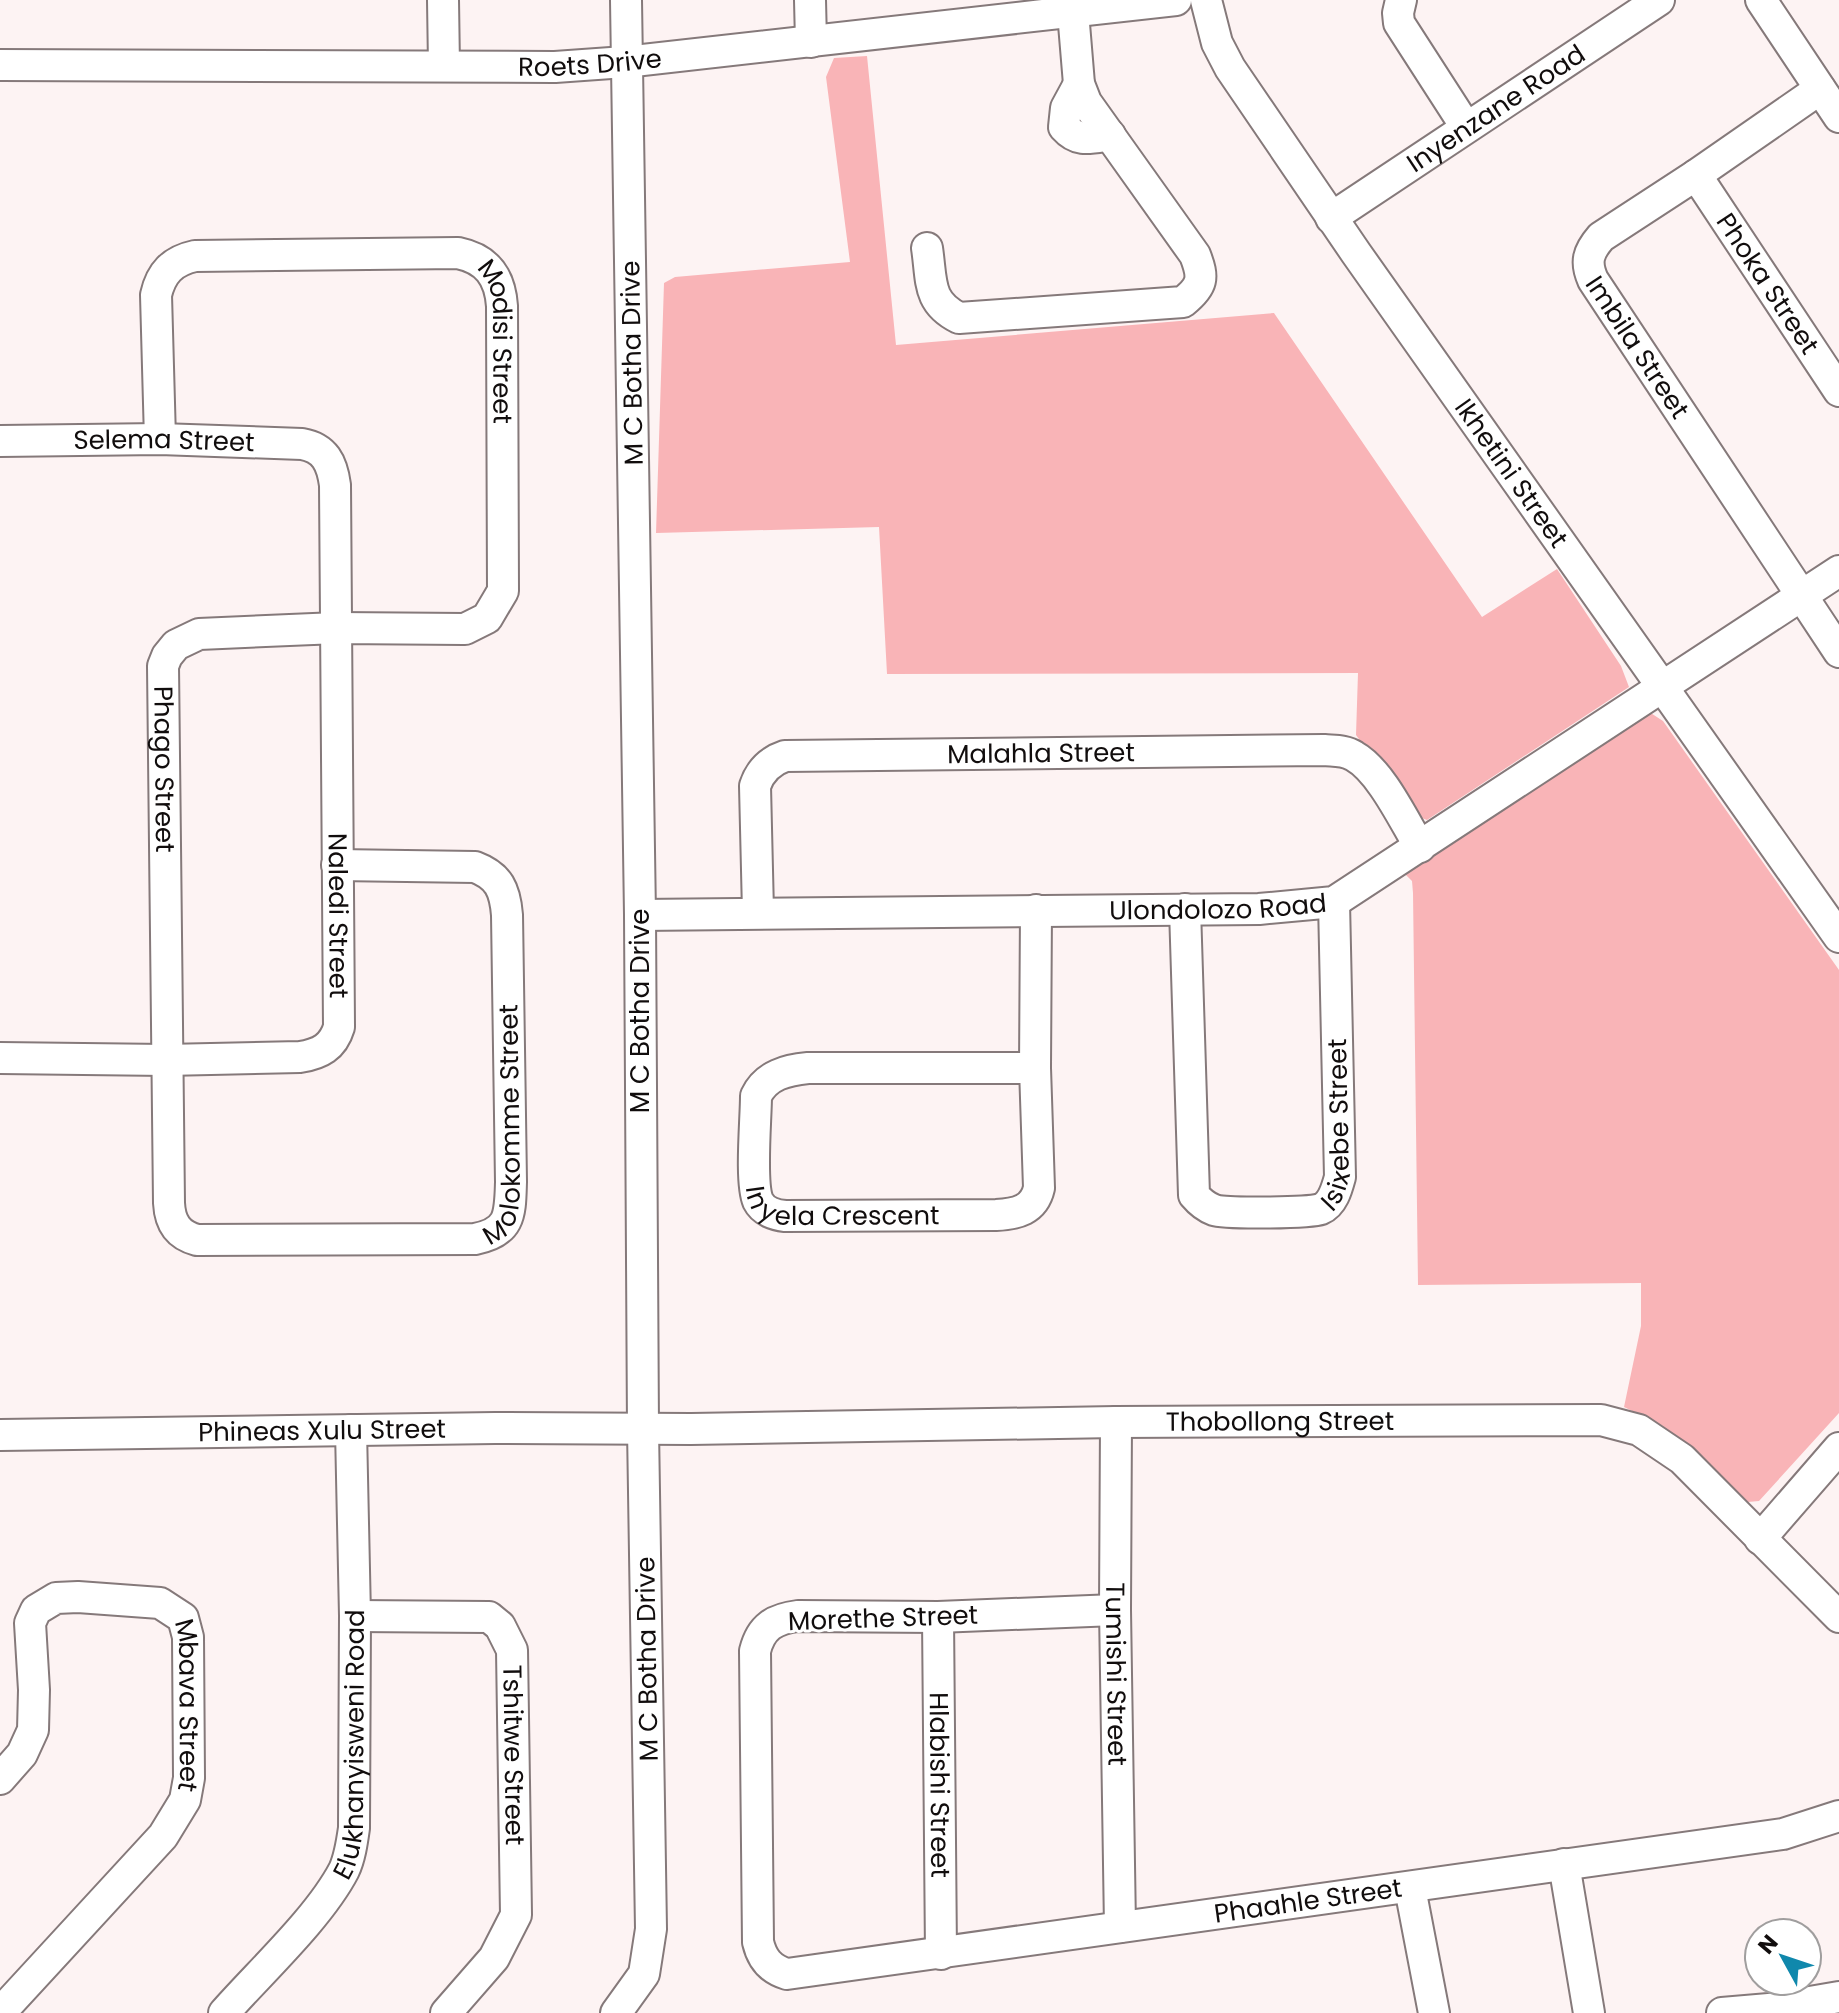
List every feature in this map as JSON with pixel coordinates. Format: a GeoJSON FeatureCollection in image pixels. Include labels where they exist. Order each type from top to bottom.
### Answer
{"type":"FeatureCollection","features":[{"type":"Feature","properties":{"kind":"street"},"geometry":{"type":"LineString","coordinates":[[443,0],[444,66]]}},
{"type":"Feature","properties":{"kind":"street","name":"M C Botha Drive"},"geometry":{"type":"LineString","coordinates":[[616,2013],[644,1974],[651,1929],[626,0]]}},
{"type":"Feature","properties":{"kind":"street"},"geometry":{"type":"LineString","coordinates":[[810,0],[811,42]]}},
{"type":"Feature","properties":{"kind":"street","name":"Roets Drive"},"geometry":{"type":"LineString","coordinates":[[0,65],[555,67],[811,42],[1176,0]]}},
{"type":"Feature","properties":{"kind":"street","name":"Ikhetini Street"},"geometry":{"type":"LineString","coordinates":[[1206,0],[1217,43],[1230,68],[1331,218],[1839,937]]}},
{"type":"Feature","properties":{"kind":"street"},"geometry":{"type":"LineString","coordinates":[[1401,0],[1399,23],[1466,127]]}},
{"type":"Feature","properties":{"kind":"street","name":"Inyenzane Road"},"geometry":{"type":"LineString","coordinates":[[1331,218],[1659,0]]}},
{"type":"Feature","properties":{"kind":"street"},"geometry":{"type":"LineString","coordinates":[[1761,0],[1839,117]]}},
{"type":"Feature","properties":{"kind":"street"},"geometry":{"type":"LineString","coordinates":[[927,248],[934,300],[959,318],[1183,302],[1196,292],[1202,273],[1195,255],[1110,135],[1081,139],[1071,135],[1064,127],[1066,108],[1079,84],[1073,12]]}},
{"type":"Feature","properties":{"kind":"street","name":"Imbila Street"},"geometry":{"type":"LineString","coordinates":[[1801,596],[1588,268],[1591,249],[1601,237],[1820,89]]}},
{"type":"Feature","properties":{"kind":"street","name":"Phoka Street"},"geometry":{"type":"LineString","coordinates":[[1696,175],[1839,391]]}},
{"type":"Feature","properties":{"kind":"street","name":"Modisi Street"},"geometry":{"type":"LineString","coordinates":[[160,439],[156,295],[165,271],[184,258],[458,253],[487,265],[499,284],[502,306],[501,599],[487,618],[465,629],[337,628]]}},
{"type":"Feature","properties":{"kind":"street","name":"Selema Street"},"geometry":{"type":"LineString","coordinates":[[0,441],[160,439],[302,444],[315,446],[324,453]]}},
{"type":"Feature","properties":{"kind":"street","name":"Naledi Street"},"geometry":{"type":"LineString","coordinates":[[0,1058],[166,1060],[300,1057],[321,1052],[332,1042],[339,1027],[337,628],[335,485],[330,462],[324,453]]}},
{"type":"Feature","properties":{"kind":"street","name":"Ulondolozo Road"},"geometry":{"type":"LineString","coordinates":[[640,915],[1259,909],[1334,902],[1839,571]]}},
{"type":"Feature","properties":{"kind":"street"},"geometry":{"type":"LineString","coordinates":[[1801,596],[1839,652]]}},
{"type":"Feature","properties":{"kind":"street","name":"Phago Street"},"geometry":{"type":"LineString","coordinates":[[166,1060],[163,666],[176,645],[199,634],[337,628]]}},
{"type":"Feature","properties":{"kind":"street","name":"Malahla Street"},"geometry":{"type":"LineString","coordinates":[[758,912],[755,786],[765,768],[785,756],[1345,752],[1357,757],[1375,777],[1420,847]]}},
{"type":"Feature","properties":{"kind":"street","name":"Molokomme Street"},"geometry":{"type":"LineString","coordinates":[[166,1060],[170,1212],[178,1230],[187,1238],[475,1239],[495,1233],[502,1227],[509,1217],[511,1182],[507,915],[502,889],[489,872],[475,867],[337,865]]}},
{"type":"Feature","properties":{"kind":"street","name":"Isixebe Street"},"geometry":{"type":"LineString","coordinates":[[1185,909],[1194,1195],[1205,1206],[1222,1212],[1310,1211],[1327,1205],[1340,1177],[1334,902]]}},
{"type":"Feature","properties":{"kind":"street","name":"Inyela Crescent"},"geometry":{"type":"LineString","coordinates":[[1035,1068],[808,1068],[779,1073],[760,1087],[756,1096],[755,1181],[759,1203],[769,1212],[785,1216],[996,1215],[1019,1212],[1033,1203],[1039,1188],[1035,1068],[1036,910]]}},
{"type":"Feature","properties":{"kind":"street","name":"Thobollong Street"},"geometry":{"type":"LineString","coordinates":[[643,1429],[1116,1422],[1601,1420],[1639,1430],[1658,1441],[1701,1477],[1839,1617]]}},
{"type":"Feature","properties":{"kind":"street","name":"Tumishi Street"},"geometry":{"type":"LineString","coordinates":[[1116,1422],[1115,1610],[1120,1927]]}},
{"type":"Feature","properties":{"kind":"street","name":"Phineas Xulu Street"},"geometry":{"type":"LineString","coordinates":[[0,1435],[643,1429]]}},
{"type":"Feature","properties":{"kind":"street","name":"Elukhanyisweni Road"},"geometry":{"type":"LineString","coordinates":[[230,2011],[318,1908],[345,1869],[354,1828],[355,1616],[351,1430]]}},
{"type":"Feature","properties":{"kind":"street"},"geometry":{"type":"LineString","coordinates":[[1760,1539],[1839,1448]]}},
{"type":"Feature","properties":{"kind":"street","name":"Mbava Street"},"geometry":{"type":"LineString","coordinates":[[0,1779],[22,1754],[33,1730],[35,1712],[30,1623],[36,1610],[56,1598],[78,1597],[160,1603],[183,1618],[188,1637],[189,1778],[185,1800],[163,1836],[0,2013]]}},
{"type":"Feature","properties":{"kind":"street","name":"Morethe Street"},"geometry":{"type":"LineString","coordinates":[[777,1971],[765,1960],[758,1942],[755,1651],[759,1638],[772,1623],[798,1616],[938,1617],[1115,1610]]}},
{"type":"Feature","properties":{"kind":"street","name":"Tshitwe Street"},"geometry":{"type":"LineString","coordinates":[[355,1616],[489,1617],[508,1637],[512,1650],[516,1915],[494,1958],[446,2013]]}},
{"type":"Feature","properties":{"kind":"street","name":"Hlabishi Street"},"geometry":{"type":"LineString","coordinates":[[938,1617],[941,1954]]}},
{"type":"Feature","properties":{"kind":"street","name":"Phaahle Street"},"geometry":{"type":"LineString","coordinates":[[777,1971],[800,1973],[941,1954],[1783,1834],[1839,1816]]}},
{"type":"Feature","properties":{"kind":"street"},"geometry":{"type":"LineString","coordinates":[[1564,1864],[1589,2013]]}},
{"type":"Feature","properties":{"kind":"street"},"geometry":{"type":"LineString","coordinates":[[1410,1888],[1434,2013]]}},
{"type":"Feature","properties":{"kind":"street"},"geometry":{"type":"LineString","coordinates":[[1722,2013],[1769,2011],[1839,1997]]}},
{"type":"Feature","properties":{"kind":"shaded area"},"geometry":{"type":"Polygon","coordinates":[[[867,56],[896,345],[1274,313],[1482,617],[1557,569],[1621,666],[1629,687],[1427,820],[1414,815],[1356,735],[1358,673],[887,674],[879,527],[656,533],[664,283],[675,277],[850,262],[826,77],[834,58],[867,56]]]}},
{"type":"Feature","properties":{"kind":"shaded area"},"geometry":{"type":"Polygon","coordinates":[[[1643,708],[1663,721],[1839,970],[1839,1413],[1759,1501],[1748,1502],[1737,1498],[1663,1426],[1624,1407],[1641,1326],[1641,1283],[1418,1285],[1413,893],[1412,881],[1398,867],[1643,708]]]}}]}
